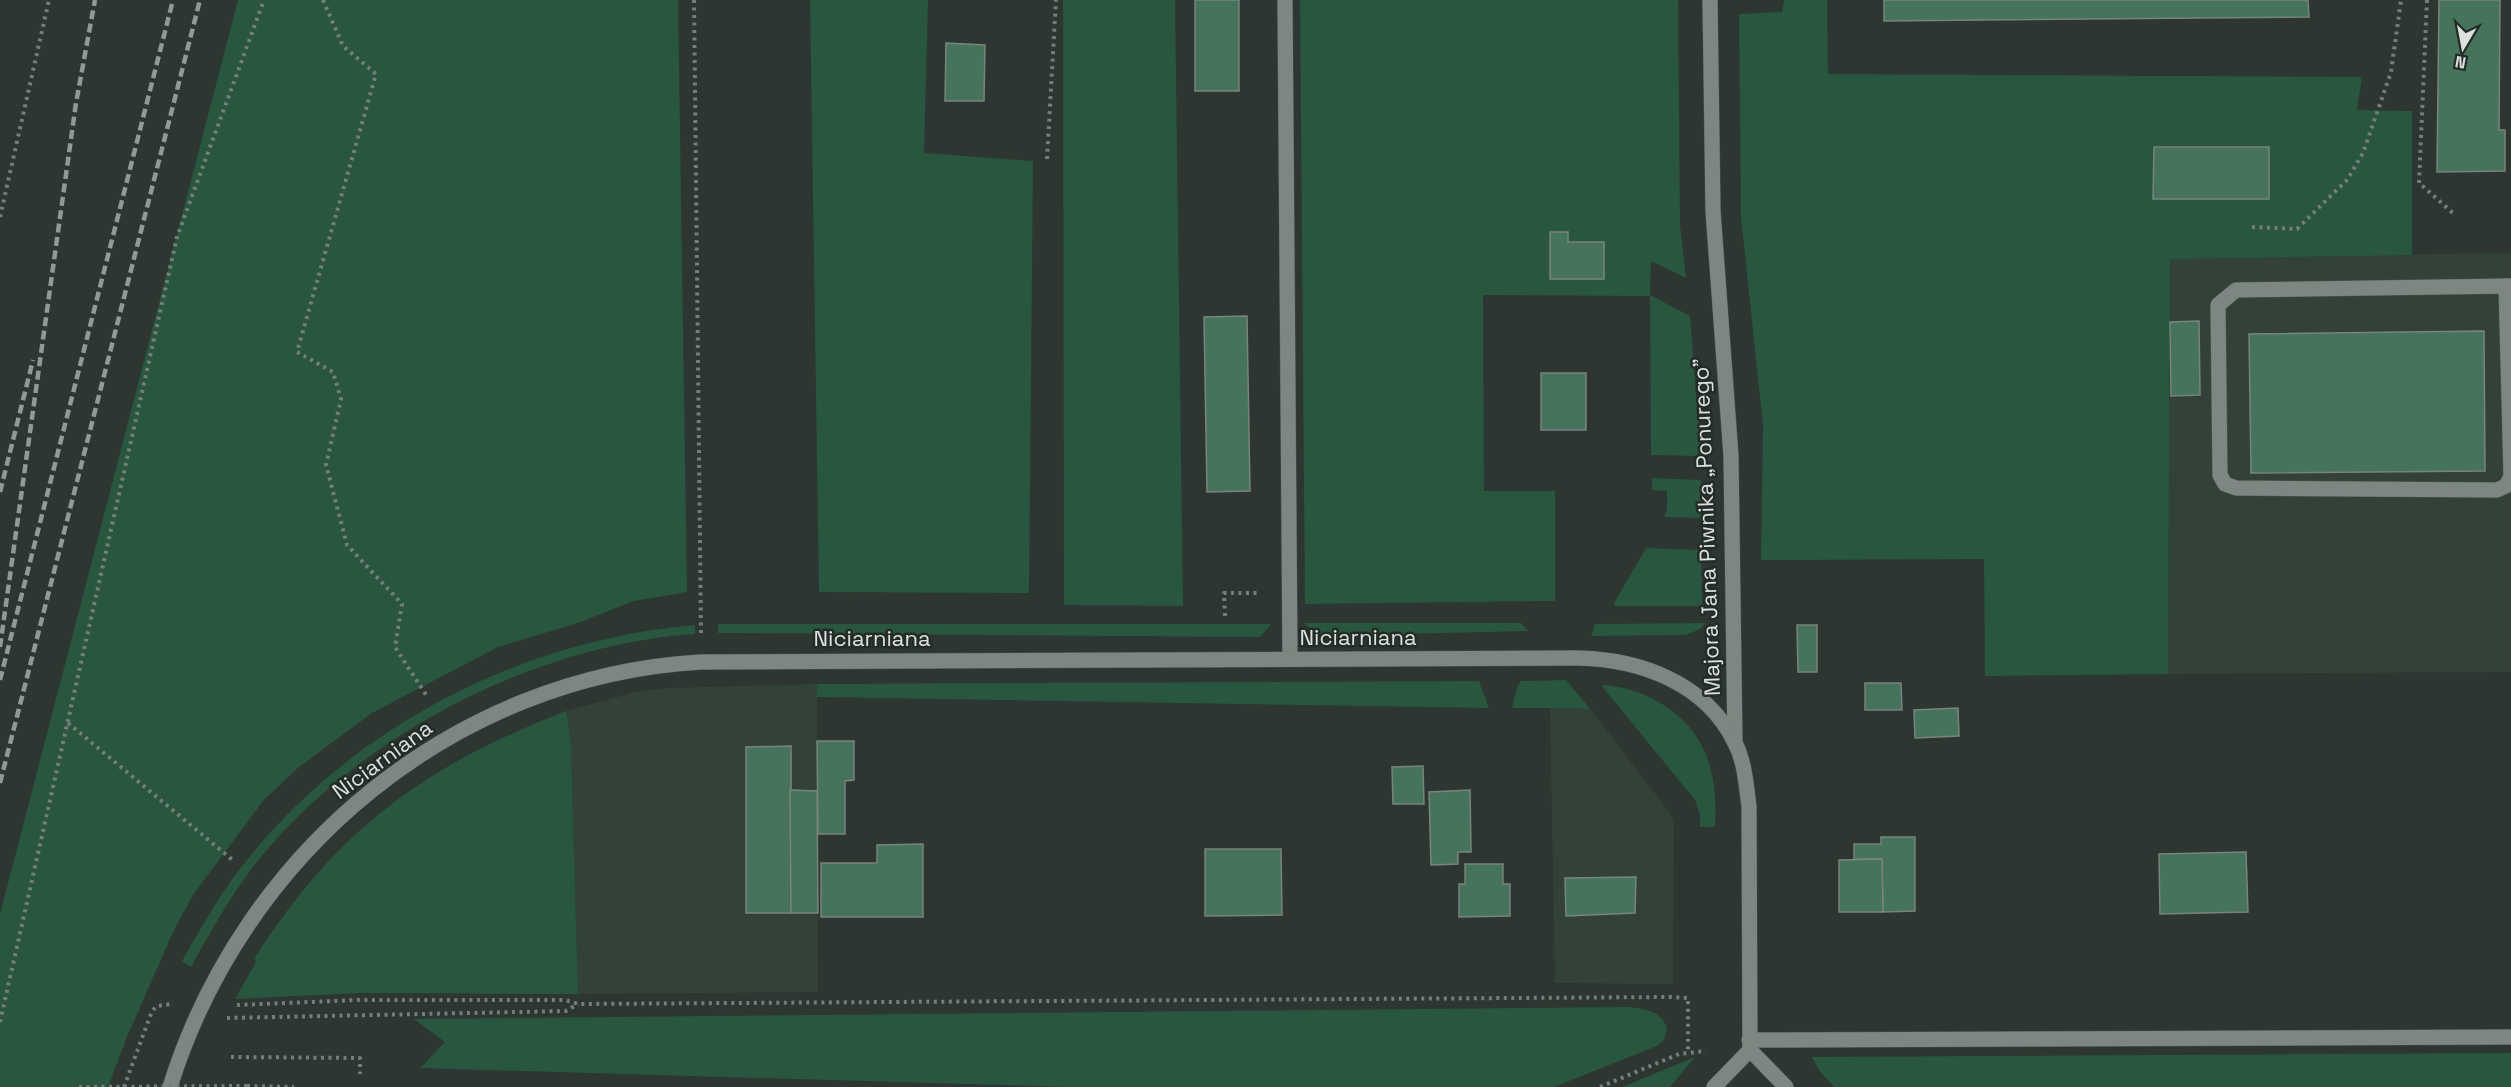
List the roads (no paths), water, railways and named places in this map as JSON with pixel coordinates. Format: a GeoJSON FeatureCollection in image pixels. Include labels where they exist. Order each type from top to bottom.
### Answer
{"type":"FeatureCollection","features":[{"type":"Feature","properties":{"kind":"street"},"geometry":{"type":"LineString","coordinates":[[1285,0],[1290,659]]}},
{"type":"Feature","properties":{"kind":"street","name":"Majora Jana Piwnika „Ponurego”"},"geometry":{"type":"LineString","coordinates":[[1710,0],[1713,210],[1731,456],[1735,743],[1744,769],[1749,806],[1749,1045]]}},
{"type":"Feature","properties":{"kind":"street"},"geometry":{"type":"LineString","coordinates":[[2509,286],[2511,477],[2506,486],[2497,490],[2236,488],[2225,484],[2220,475],[2218,304],[2236,290],[2509,286]]}},
{"type":"Feature","properties":{"kind":"street","name":"Niciarniana"},"geometry":{"type":"LineString","coordinates":[[170,1087],[215,978],[256,912],[306,851],[363,795],[413,760],[456,734],[504,711],[597,678],[662,664],[701,662],[1586,658],[1636,664],[1676,681],[1712,710],[1735,743]]}},
{"type":"Feature","properties":{"kind":"street"},"geometry":{"type":"LineString","coordinates":[[1714,1087],[1749,1045],[2511,1037]]}},
{"type":"Feature","properties":{"kind":"street"},"geometry":{"type":"LineString","coordinates":[[1749,1045],[1785,1087]]}},
{"type":"Feature","properties":{"kind":"railway"},"geometry":{"type":"LineString","coordinates":[[0,647],[76,103],[95,0]]}},
{"type":"Feature","properties":{"kind":"railway"},"geometry":{"type":"LineString","coordinates":[[0,680],[173,0]]}},
{"type":"Feature","properties":{"kind":"railway"},"geometry":{"type":"LineString","coordinates":[[0,783],[200,0]]}},
{"type":"Feature","properties":{"kind":"railway"},"geometry":{"type":"LineString","coordinates":[[0,492],[33,360]]}}]}
